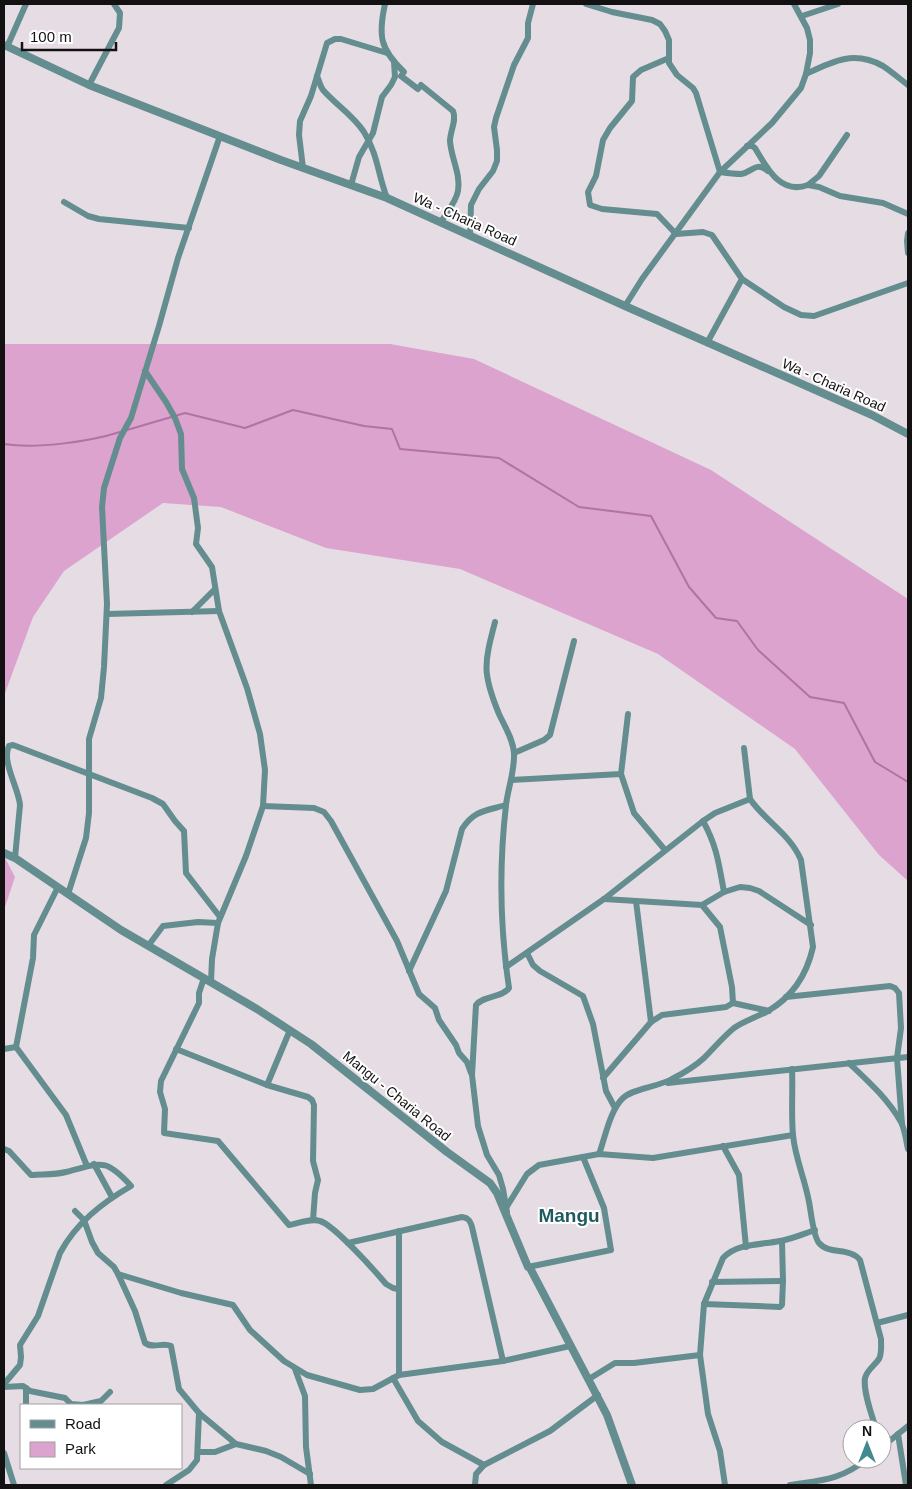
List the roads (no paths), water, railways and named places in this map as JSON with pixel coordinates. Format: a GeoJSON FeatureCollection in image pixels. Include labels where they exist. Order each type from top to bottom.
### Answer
{"type":"FeatureCollection","features":[{"type":"Feature","properties":{"kind":"street"},"geometry":{"type":"LineString","coordinates":[[5,47],[26,4]]}},
{"type":"Feature","properties":{"kind":"street"},"geometry":{"type":"LineString","coordinates":[[88,85],[119,28],[120,14],[114,4]]}},
{"type":"Feature","properties":{"kind":"street"},"geometry":{"type":"LineString","coordinates":[[385,4],[381,30],[382,42],[387,53],[404,72],[401,76],[418,89],[421,85],[453,111],[455,116],[450,141],[459,181],[458,192],[441,222]]}},
{"type":"Feature","properties":{"kind":"street"},"geometry":{"type":"LineString","coordinates":[[470,235],[471,206],[479,189],[493,171],[497,161],[494,127],[496,118],[514,65],[528,38],[529,18],[533,4]]}},
{"type":"Feature","properties":{"kind":"street"},"geometry":{"type":"LineString","coordinates":[[586,4],[612,12],[652,20],[666,30],[669,40],[668,58],[673,70],[696,93],[720,172]]}},
{"type":"Feature","properties":{"kind":"street"},"geometry":{"type":"LineString","coordinates":[[625,306],[702,194],[720,172],[772,123],[800,88],[806,74],[810,54],[810,40],[802,16],[794,4]]}},
{"type":"Feature","properties":{"kind":"street"},"geometry":{"type":"LineString","coordinates":[[802,16],[838,4]]}},
{"type":"Feature","properties":{"kind":"street"},"geometry":{"type":"LineString","coordinates":[[303,168],[300,121],[311,96],[327,43],[335,39],[351,41],[387,53]]}},
{"type":"Feature","properties":{"kind":"street","name":"Wa - Charia Road"},"geometry":{"type":"LineString","coordinates":[[5,47],[88,85],[303,168],[387,198],[707,343],[872,415],[908,434]]}},
{"type":"Feature","properties":{"kind":"street"},"geometry":{"type":"LineString","coordinates":[[806,74],[829,63],[858,57],[868,59],[885,67],[908,85]]}},
{"type":"Feature","properties":{"kind":"street"},"geometry":{"type":"LineString","coordinates":[[668,58],[641,70],[633,77],[633,98],[603,140],[596,176],[588,192],[588,199],[590,205],[595,207],[657,214],[676,234]]}},
{"type":"Feature","properties":{"kind":"street"},"geometry":{"type":"LineString","coordinates":[[351,185],[359,157],[373,133],[382,97],[392,85],[395,77],[394,62]]}},
{"type":"Feature","properties":{"kind":"street"},"geometry":{"type":"LineString","coordinates":[[317,76],[322,89],[352,116],[369,140],[387,198]]}},
{"type":"Feature","properties":{"kind":"street"},"geometry":{"type":"LineString","coordinates":[[720,172],[741,174],[758,166],[790,187],[800,188],[808,185],[819,176],[847,135]]}},
{"type":"Feature","properties":{"kind":"street"},"geometry":{"type":"LineString","coordinates":[[68,894],[86,838],[89,813],[89,739],[101,698],[107,614],[102,507],[104,488],[115,453],[130,418],[189,228],[220,136]]}},
{"type":"Feature","properties":{"kind":"street"},"geometry":{"type":"LineString","coordinates":[[747,146],[756,148],[768,171]]}},
{"type":"Feature","properties":{"kind":"street"},"geometry":{"type":"LineString","coordinates":[[808,185],[819,187],[840,196],[883,202],[908,214]]}},
{"type":"Feature","properties":{"kind":"street"},"geometry":{"type":"LineString","coordinates":[[64,202],[88,216],[99,219],[189,228]]}},
{"type":"Feature","properties":{"kind":"street"},"geometry":{"type":"LineString","coordinates":[[676,234],[702,232],[712,235],[742,279],[784,307],[801,315],[814,316],[908,283]]}},
{"type":"Feature","properties":{"kind":"street"},"geometry":{"type":"LineString","coordinates":[[908,233],[908,253]]}},
{"type":"Feature","properties":{"kind":"street"},"geometry":{"type":"LineString","coordinates":[[707,343],[742,279]]}},
{"type":"Feature","properties":{"kind":"street"},"geometry":{"type":"LineString","coordinates":[[145,371],[175,418],[180,434],[182,468],[194,498],[198,528],[196,544],[212,567],[219,611],[247,688],[260,734],[265,770],[263,806],[246,856],[219,920],[207,980],[199,993],[199,1002],[159,1086],[165,1109],[164,1133],[218,1141],[289,1225],[313,1220],[327,1224],[348,1243],[386,1284],[398,1289]]}},
{"type":"Feature","properties":{"kind":"street"},"geometry":{"type":"LineString","coordinates":[[192,612],[215,589]]}},
{"type":"Feature","properties":{"kind":"street"},"geometry":{"type":"LineString","coordinates":[[107,614],[219,611]]}},
{"type":"Feature","properties":{"kind":"street"},"geometry":{"type":"LineString","coordinates":[[495,622],[485,670],[488,683],[512,742],[514,753],[506,805],[501,887],[502,921],[509,988],[507,991],[486,998],[476,1005],[472,1075],[478,1126],[487,1155],[499,1175],[508,1218]]}},
{"type":"Feature","properties":{"kind":"street"},"geometry":{"type":"LineString","coordinates":[[514,753],[544,740],[550,735],[574,641]]}},
{"type":"Feature","properties":{"kind":"street"},"geometry":{"type":"LineString","coordinates":[[628,714],[621,774],[634,813],[665,850]]}},
{"type":"Feature","properties":{"kind":"street"},"geometry":{"type":"LineString","coordinates":[[15,858],[20,805],[9,767],[7,752],[9,746],[13,745],[152,798],[163,804],[174,821],[184,831],[184,870],[219,920]]}},
{"type":"Feature","properties":{"kind":"street"},"geometry":{"type":"LineString","coordinates":[[599,1154],[615,1108],[626,1096],[664,1084],[686,1072],[736,1027],[769,1011],[797,986],[810,960],[813,948],[811,925],[801,860],[788,839],[759,812],[750,799],[744,748]]}},
{"type":"Feature","properties":{"kind":"street"},"geometry":{"type":"LineString","coordinates":[[510,780],[621,774]]}},
{"type":"Feature","properties":{"kind":"street"},"geometry":{"type":"LineString","coordinates":[[506,967],[604,899],[703,821],[715,813],[750,799]]}},
{"type":"Feature","properties":{"kind":"street"},"geometry":{"type":"LineString","coordinates":[[409,971],[446,891],[462,829],[475,814],[506,805]]}},
{"type":"Feature","properties":{"kind":"street"},"geometry":{"type":"LineString","coordinates":[[263,806],[314,808],[328,816],[398,941],[419,994],[435,1008],[439,1020],[466,1062],[472,1075]]}},
{"type":"Feature","properties":{"kind":"street"},"geometry":{"type":"LineString","coordinates":[[703,821],[712,837],[718,854],[724,892]]}},
{"type":"Feature","properties":{"kind":"street","name":"Mangu - Charia Road"},"geometry":{"type":"LineString","coordinates":[[4,853],[15,858],[121,930],[290,1030],[324,1053],[440,1147],[490,1183],[497,1193],[528,1267],[598,1395],[615,1434],[632,1485]]}},
{"type":"Feature","properties":{"kind":"street"},"geometry":{"type":"LineString","coordinates":[[58,887],[34,935],[33,958],[16,1047],[66,1115],[91,1165],[112,1197]]}},
{"type":"Feature","properties":{"kind":"street"},"geometry":{"type":"LineString","coordinates":[[604,899],[702,905],[724,892],[740,887],[750,888],[758,891],[811,925]]}},
{"type":"Feature","properties":{"kind":"street"},"geometry":{"type":"LineString","coordinates":[[636,901],[651,1022]]}},
{"type":"Feature","properties":{"kind":"street"},"geometry":{"type":"LineString","coordinates":[[702,905],[720,927],[732,987],[733,1002]]}},
{"type":"Feature","properties":{"kind":"street"},"geometry":{"type":"LineString","coordinates":[[148,946],[163,926],[219,920]]}},
{"type":"Feature","properties":{"kind":"street"},"geometry":{"type":"LineString","coordinates":[[527,954],[533,965],[540,971],[583,996],[592,1024],[606,1091],[615,1108]]}},
{"type":"Feature","properties":{"kind":"street"},"geometry":{"type":"LineString","coordinates":[[786,997],[890,986],[895,988],[899,993],[901,1028],[897,1058],[902,1124],[908,1149]]}},
{"type":"Feature","properties":{"kind":"street"},"geometry":{"type":"LineString","coordinates":[[603,1078],[651,1022],[662,1014],[726,1007],[733,1002],[769,1011]]}},
{"type":"Feature","properties":{"kind":"street"},"geometry":{"type":"LineString","coordinates":[[267,1086],[290,1030]]}},
{"type":"Feature","properties":{"kind":"street"},"geometry":{"type":"LineString","coordinates":[[4,1049],[16,1047]]}},
{"type":"Feature","properties":{"kind":"street"},"geometry":{"type":"LineString","coordinates":[[176,1049],[267,1086],[308,1097],[312,1100],[314,1105],[313,1161],[318,1180],[314,1193],[313,1220]]}},
{"type":"Feature","properties":{"kind":"street"},"geometry":{"type":"LineString","coordinates":[[664,1084],[908,1057]]}},
{"type":"Feature","properties":{"kind":"street"},"geometry":{"type":"LineString","coordinates":[[849,1063],[883,1097],[902,1124]]}},
{"type":"Feature","properties":{"kind":"street"},"geometry":{"type":"LineString","coordinates":[[792,1070],[793,1135],[800,1170],[807,1189],[816,1238],[824,1247],[857,1255],[860,1260],[881,1339],[881,1352],[878,1360],[871,1366],[865,1377],[874,1419]]}},
{"type":"Feature","properties":{"kind":"street"},"geometry":{"type":"LineString","coordinates":[[506,1208],[527,1174],[539,1166],[599,1154],[648,1158],[793,1135]]}},
{"type":"Feature","properties":{"kind":"street"},"geometry":{"type":"LineString","coordinates":[[723,1146],[739,1175],[740,1202],[746,1247]]}},
{"type":"Feature","properties":{"kind":"street"},"geometry":{"type":"LineString","coordinates":[[4,1149],[9,1151],[31,1175],[62,1173],[91,1165],[110,1168],[120,1174],[131,1186],[112,1197],[84,1220],[60,1253],[38,1316],[20,1345],[20,1365],[4,1385]]}},
{"type":"Feature","properties":{"kind":"street"},"geometry":{"type":"LineString","coordinates":[[528,1267],[611,1250],[604,1208],[583,1157]]}},
{"type":"Feature","properties":{"kind":"street"},"geometry":{"type":"LineString","coordinates":[[74,1211],[84,1220],[98,1253],[118,1274],[135,1311],[145,1343],[150,1346],[168,1344],[171,1346],[179,1389],[199,1414],[236,1444],[266,1451],[310,1474]]}},
{"type":"Feature","properties":{"kind":"street"},"geometry":{"type":"LineString","coordinates":[[348,1243],[462,1217],[470,1220],[503,1361]]}},
{"type":"Feature","properties":{"kind":"street"},"geometry":{"type":"LineString","coordinates":[[725,1485],[720,1451],[708,1414],[700,1355],[704,1304],[723,1258],[728,1253],[746,1247],[782,1241],[815,1230]]}},
{"type":"Feature","properties":{"kind":"street"},"geometry":{"type":"LineString","coordinates":[[398,1231],[396,1377],[418,1421],[442,1442],[484,1465]]}},
{"type":"Feature","properties":{"kind":"street"},"geometry":{"type":"LineString","coordinates":[[704,1304],[780,1307],[782,1305],[783,1281],[782,1241]]}},
{"type":"Feature","properties":{"kind":"street"},"geometry":{"type":"LineString","coordinates":[[118,1274],[181,1293],[233,1305],[250,1330],[284,1362],[307,1375],[360,1390],[373,1389],[396,1377],[503,1361],[570,1346]]}},
{"type":"Feature","properties":{"kind":"street"},"geometry":{"type":"LineString","coordinates":[[712,1282],[783,1281]]}},
{"type":"Feature","properties":{"kind":"street"},"geometry":{"type":"LineString","coordinates":[[877,1323],[908,1316]]}},
{"type":"Feature","properties":{"kind":"street"},"geometry":{"type":"LineString","coordinates":[[589,1379],[615,1363],[634,1364],[700,1355]]}},
{"type":"Feature","properties":{"kind":"street"},"geometry":{"type":"LineString","coordinates":[[295,1369],[305,1396],[306,1447],[312,1485]]}},
{"type":"Feature","properties":{"kind":"street"},"geometry":{"type":"LineString","coordinates":[[4,1385],[23,1386],[30,1391],[65,1398],[71,1404]]}},
{"type":"Feature","properties":{"kind":"street"},"geometry":{"type":"LineString","coordinates":[[26,1388],[26,1404]]}},
{"type":"Feature","properties":{"kind":"street"},"geometry":{"type":"LineString","coordinates":[[88,1404],[101,1401],[110,1392]]}},
{"type":"Feature","properties":{"kind":"street"},"geometry":{"type":"LineString","coordinates":[[475,1485],[476,1474],[484,1465],[550,1431],[598,1395]]}},
{"type":"Feature","properties":{"kind":"street"},"geometry":{"type":"LineString","coordinates":[[166,1485],[194,1465],[198,1452],[199,1414]]}},
{"type":"Feature","properties":{"kind":"street"},"geometry":{"type":"LineString","coordinates":[[892,1439],[908,1426]]}},
{"type":"Feature","properties":{"kind":"street"},"geometry":{"type":"LineString","coordinates":[[898,1434],[906,1485]]}},
{"type":"Feature","properties":{"kind":"street"},"geometry":{"type":"LineString","coordinates":[[198,1452],[215,1452],[236,1444]]}},
{"type":"Feature","properties":{"kind":"street"},"geometry":{"type":"LineString","coordinates":[[4,1453],[14,1485]]}},
{"type":"Feature","properties":{"kind":"street"},"geometry":{"type":"LineString","coordinates":[[790,1485],[840,1476],[853,1469]]}},
{"type":"Feature","properties":{"kind":"waterway"},"geometry":{"type":"LineString","coordinates":[[127,430],[185,413],[245,428],[293,410],[364,426],[392,429],[400,449],[499,458],[579,507],[651,516],[689,587],[716,618],[737,621],[758,650],[810,697],[844,703],[875,762],[908,782]]}},
{"type":"Feature","properties":{"kind":"waterway"},"geometry":{"type":"LineString","coordinates":[[4,444],[31,446],[62,444],[120,432]]}},
{"type":"Feature","properties":{"kind":"district","name":"Mangu"},"geometry":{"type":"Point","coordinates":[569,1215]}}]}
